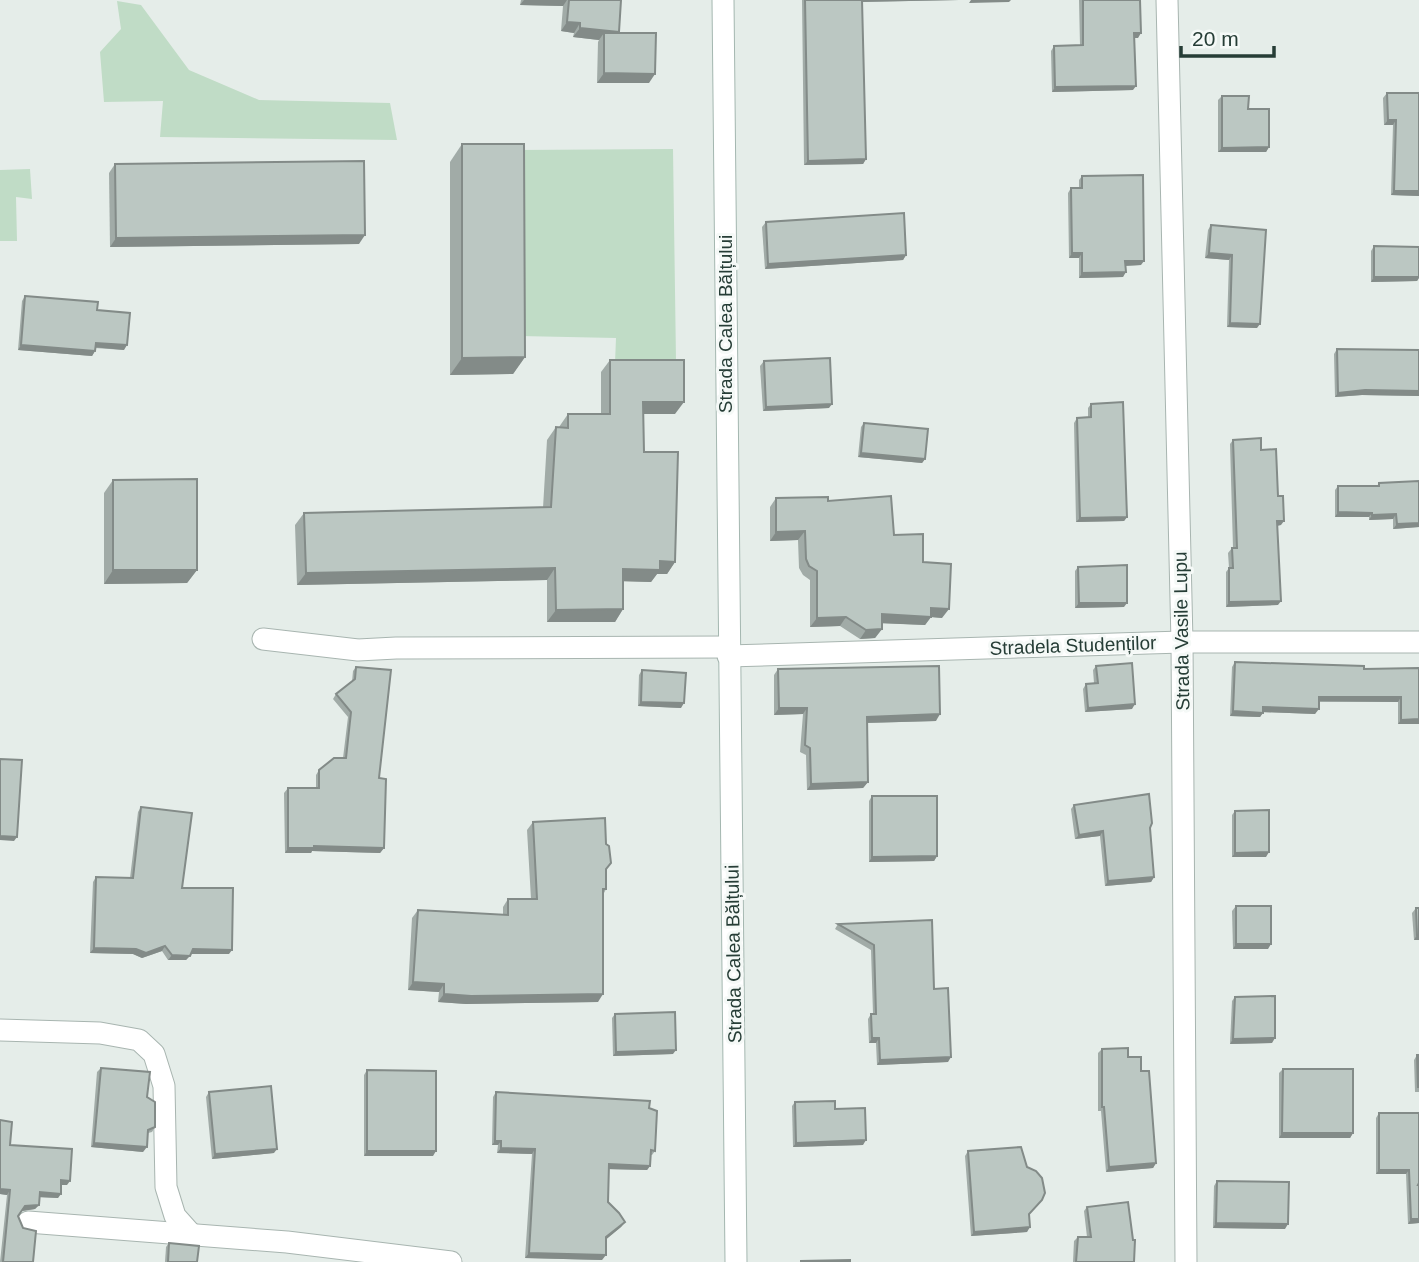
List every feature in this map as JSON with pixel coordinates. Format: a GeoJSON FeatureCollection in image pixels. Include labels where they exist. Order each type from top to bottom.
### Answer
{"type":"FeatureCollection","features":[{"type":"Feature","properties":{"kind":"street","name":"Strada Calea Bălțului"},"geometry":{"type":"LineString","coordinates":[[723,0],[736,1262]]}},
{"type":"Feature","properties":{"kind":"street","name":"Strada Vasile Lupu"},"geometry":{"type":"LineString","coordinates":[[1167,0],[1182,642],[1186,1262]]}},
{"type":"Feature","properties":{"kind":"street"},"geometry":{"type":"LineString","coordinates":[[263,639],[358,650],[396,648],[728,651]]}},
{"type":"Feature","properties":{"kind":"street","name":"Stradela Studenților"},"geometry":{"type":"LineString","coordinates":[[728,651],[1182,642],[1419,642]]}},
{"type":"Feature","properties":{"kind":"street"},"geometry":{"type":"LineString","coordinates":[[0,1030],[100,1033],[139,1040],[154,1054],[164,1086],[166,1187],[175,1216],[192,1235]]}},
{"type":"Feature","properties":{"kind":"street"},"geometry":{"type":"LineString","coordinates":[[28,1222],[287,1242],[451,1262]]}},
{"type":"Feature","properties":{"kind":"green space"},"geometry":{"type":"Polygon","coordinates":[[[117,1],[141,5],[189,70],[259,100],[390,103],[397,140],[160,137],[163,101],[104,102],[100,52],[121,29],[117,1]]]}},
{"type":"Feature","properties":{"kind":"green space"},"geometry":{"type":"Polygon","coordinates":[[[673,149],[676,361],[615,363],[616,338],[520,336],[517,150],[673,149]]]}},
{"type":"Feature","properties":{"kind":"green space"},"geometry":{"type":"Polygon","coordinates":[[[30,169],[32,199],[16,197],[17,241],[0,241],[0,170],[30,169]]]}},
{"type":"Feature","properties":{"kind":"building"},"geometry":{"type":"Polygon","coordinates":[[[569,0],[621,0],[619,32],[580,28],[580,23],[567,22],[569,0]]]}},
{"type":"Feature","properties":{"kind":"building"},"geometry":{"type":"Polygon","coordinates":[[[805,0],[862,0],[866,159],[808,161],[805,0]]]}},
{"type":"Feature","properties":{"kind":"building"},"geometry":{"type":"Polygon","coordinates":[[[1083,0],[1140,0],[1141,33],[1134,33],[1136,86],[1055,87],[1054,46],[1083,45],[1083,0]]]}},
{"type":"Feature","properties":{"kind":"building"},"geometry":{"type":"Polygon","coordinates":[[[604,33],[656,33],[655,74],[604,73],[604,33]]]}},
{"type":"Feature","properties":{"kind":"building"},"geometry":{"type":"Polygon","coordinates":[[[1387,93],[1419,93],[1419,191],[1394,191],[1396,120],[1388,120],[1387,93]]]}},
{"type":"Feature","properties":{"kind":"building"},"geometry":{"type":"Polygon","coordinates":[[[1222,96],[1249,96],[1248,109],[1269,109],[1269,147],[1222,148],[1222,96]]]}},
{"type":"Feature","properties":{"kind":"building"},"geometry":{"type":"Polygon","coordinates":[[[462,144],[524,144],[525,357],[462,358],[462,144]]]}},
{"type":"Feature","properties":{"kind":"building"},"geometry":{"type":"Polygon","coordinates":[[[364,161],[365,235],[116,238],[115,164],[364,161]]]}},
{"type":"Feature","properties":{"kind":"building"},"geometry":{"type":"Polygon","coordinates":[[[1143,175],[1144,261],[1125,261],[1126,272],[1082,273],[1082,253],[1072,253],[1071,188],[1082,188],[1082,176],[1143,175]]]}},
{"type":"Feature","properties":{"kind":"building"},"geometry":{"type":"Polygon","coordinates":[[[904,213],[906,255],[768,264],[766,222],[904,213]]]}},
{"type":"Feature","properties":{"kind":"building"},"geometry":{"type":"Polygon","coordinates":[[[1211,225],[1266,230],[1260,324],[1230,323],[1232,255],[1209,253],[1211,225]]]}},
{"type":"Feature","properties":{"kind":"building"},"geometry":{"type":"Polygon","coordinates":[[[1374,246],[1419,247],[1419,277],[1374,277],[1374,246]]]}},
{"type":"Feature","properties":{"kind":"building"},"geometry":{"type":"Polygon","coordinates":[[[25,296],[98,302],[97,310],[130,313],[127,345],[96,343],[95,351],[21,345],[25,296]]]}},
{"type":"Feature","properties":{"kind":"building"},"geometry":{"type":"Polygon","coordinates":[[[1337,349],[1419,350],[1419,391],[1365,390],[1338,393],[1337,349]]]}},
{"type":"Feature","properties":{"kind":"building"},"geometry":{"type":"Polygon","coordinates":[[[830,358],[832,404],[766,407],[764,361],[830,358]]]}},
{"type":"Feature","properties":{"kind":"building"},"geometry":{"type":"Polygon","coordinates":[[[610,360],[684,360],[684,402],[643,402],[644,452],[678,452],[675,562],[660,561],[660,570],[623,569],[623,609],[556,610],[555,568],[306,573],[304,513],[551,507],[556,427],[568,428],[568,414],[610,414],[610,360]]]}},
{"type":"Feature","properties":{"kind":"building"},"geometry":{"type":"Polygon","coordinates":[[[1123,402],[1127,517],[1080,518],[1077,418],[1091,417],[1091,404],[1123,402]]]}},
{"type":"Feature","properties":{"kind":"building"},"geometry":{"type":"Polygon","coordinates":[[[864,423],[928,429],[925,459],[861,453],[864,423]]]}},
{"type":"Feature","properties":{"kind":"building"},"geometry":{"type":"Polygon","coordinates":[[[1261,438],[1261,450],[1276,449],[1278,496],[1283,496],[1284,521],[1277,521],[1281,601],[1229,602],[1229,568],[1233,568],[1232,548],[1237,548],[1233,440],[1261,438]]]}},
{"type":"Feature","properties":{"kind":"building"},"geometry":{"type":"Polygon","coordinates":[[[197,479],[197,570],[113,570],[113,480],[197,479]]]}},
{"type":"Feature","properties":{"kind":"building"},"geometry":{"type":"Polygon","coordinates":[[[1419,481],[1419,523],[1397,524],[1396,514],[1338,512],[1338,486],[1379,486],[1379,483],[1419,481]]]}},
{"type":"Feature","properties":{"kind":"building"},"geometry":{"type":"Polygon","coordinates":[[[891,496],[894,535],[923,534],[923,562],[951,564],[949,609],[931,608],[931,617],[882,614],[882,629],[866,630],[846,617],[817,618],[817,571],[809,566],[806,559],[805,531],[776,532],[776,498],[828,497],[828,501],[891,496]]]}},
{"type":"Feature","properties":{"kind":"building"},"geometry":{"type":"Polygon","coordinates":[[[1127,565],[1127,603],[1079,603],[1078,567],[1127,565]]]}},
{"type":"Feature","properties":{"kind":"building"},"geometry":{"type":"Polygon","coordinates":[[[1235,662],[1364,666],[1364,669],[1419,668],[1419,719],[1401,720],[1401,697],[1319,697],[1319,709],[1263,707],[1263,713],[1233,711],[1235,662]]]}},
{"type":"Feature","properties":{"kind":"building"},"geometry":{"type":"Polygon","coordinates":[[[1132,663],[1135,704],[1088,708],[1086,684],[1098,683],[1096,666],[1132,663]]]}},
{"type":"Feature","properties":{"kind":"building"},"geometry":{"type":"Polygon","coordinates":[[[939,666],[940,714],[867,717],[868,782],[811,784],[810,748],[805,745],[807,708],[779,708],[778,669],[939,666]]]}},
{"type":"Feature","properties":{"kind":"building"},"geometry":{"type":"Polygon","coordinates":[[[356,667],[391,670],[379,778],[386,779],[384,848],[288,848],[288,788],[319,788],[319,770],[334,758],[346,758],[351,712],[336,694],[355,679],[356,667]]]}},
{"type":"Feature","properties":{"kind":"building"},"geometry":{"type":"Polygon","coordinates":[[[642,670],[686,673],[684,703],[641,702],[642,670]]]}},
{"type":"Feature","properties":{"kind":"building"},"geometry":{"type":"Polygon","coordinates":[[[0,759],[22,760],[17,837],[0,836],[0,759]]]}},
{"type":"Feature","properties":{"kind":"building"},"geometry":{"type":"Polygon","coordinates":[[[1149,794],[1154,877],[1108,881],[1103,831],[1079,835],[1074,805],[1149,794]]]}},
{"type":"Feature","properties":{"kind":"building"},"geometry":{"type":"Polygon","coordinates":[[[872,796],[937,796],[937,856],[872,857],[872,796]]]}},
{"type":"Feature","properties":{"kind":"building"},"geometry":{"type":"Polygon","coordinates":[[[141,807],[192,813],[182,888],[233,888],[232,950],[193,949],[190,956],[172,955],[165,946],[146,953],[136,949],[94,948],[96,877],[133,878],[141,807]]]}},
{"type":"Feature","properties":{"kind":"building"},"geometry":{"type":"Polygon","coordinates":[[[1269,810],[1269,852],[1235,853],[1235,811],[1269,810]]]}},
{"type":"Feature","properties":{"kind":"building"},"geometry":{"type":"Polygon","coordinates":[[[605,818],[606,844],[609,846],[611,863],[606,869],[606,889],[603,889],[603,994],[471,996],[444,994],[444,984],[413,982],[418,910],[508,915],[508,899],[537,899],[533,822],[605,818]]]}},
{"type":"Feature","properties":{"kind":"building"},"geometry":{"type":"Polygon","coordinates":[[[1236,906],[1271,906],[1271,944],[1236,944],[1236,906]]]}},
{"type":"Feature","properties":{"kind":"building"},"geometry":{"type":"Polygon","coordinates":[[[1416,908],[1419,908],[1419,935],[1417,935],[1416,908]]]}},
{"type":"Feature","properties":{"kind":"building"},"geometry":{"type":"Polygon","coordinates":[[[932,920],[934,989],[948,988],[951,1057],[880,1060],[879,1038],[872,1038],[871,1014],[876,1014],[874,945],[838,924],[932,920]]]}},
{"type":"Feature","properties":{"kind":"building"},"geometry":{"type":"Polygon","coordinates":[[[1275,996],[1275,1038],[1233,1039],[1235,997],[1275,996]]]}},
{"type":"Feature","properties":{"kind":"building"},"geometry":{"type":"Polygon","coordinates":[[[675,1012],[676,1050],[616,1052],[615,1014],[675,1012]]]}},
{"type":"Feature","properties":{"kind":"building"},"geometry":{"type":"Polygon","coordinates":[[[1128,1048],[1128,1057],[1141,1057],[1141,1071],[1149,1071],[1156,1163],[1109,1167],[1102,1107],[1102,1049],[1128,1048]]]}},
{"type":"Feature","properties":{"kind":"building"},"geometry":{"type":"Polygon","coordinates":[[[1419,1055],[1419,1087],[1418,1087],[1419,1055]]]}},
{"type":"Feature","properties":{"kind":"building"},"geometry":{"type":"Polygon","coordinates":[[[101,1068],[150,1072],[147,1097],[155,1102],[155,1127],[148,1130],[147,1147],[94,1143],[101,1068]]]}},
{"type":"Feature","properties":{"kind":"building"},"geometry":{"type":"Polygon","coordinates":[[[1283,1069],[1353,1069],[1353,1133],[1282,1133],[1283,1069]]]}},
{"type":"Feature","properties":{"kind":"building"},"geometry":{"type":"Polygon","coordinates":[[[367,1070],[436,1071],[436,1151],[367,1151],[367,1070]]]}},
{"type":"Feature","properties":{"kind":"building"},"geometry":{"type":"Polygon","coordinates":[[[271,1086],[277,1149],[215,1154],[209,1092],[271,1086]]]}},
{"type":"Feature","properties":{"kind":"building"},"geometry":{"type":"Polygon","coordinates":[[[496,1092],[650,1101],[649,1108],[657,1111],[655,1151],[651,1150],[650,1166],[609,1164],[608,1202],[625,1222],[606,1237],[606,1255],[529,1253],[535,1149],[501,1148],[501,1141],[495,1141],[496,1092]]]}},
{"type":"Feature","properties":{"kind":"building"},"geometry":{"type":"Polygon","coordinates":[[[835,1101],[835,1109],[865,1108],[866,1140],[796,1143],[795,1102],[835,1101]]]}},
{"type":"Feature","properties":{"kind":"building"},"geometry":{"type":"Polygon","coordinates":[[[1379,1113],[1419,1113],[1419,1219],[1411,1219],[1409,1170],[1379,1170],[1379,1113]]]}},
{"type":"Feature","properties":{"kind":"building"},"geometry":{"type":"Polygon","coordinates":[[[0,1120],[12,1122],[10,1145],[72,1149],[70,1181],[61,1180],[61,1194],[40,1192],[39,1205],[25,1206],[18,1216],[23,1228],[36,1231],[33,1262],[3,1262],[10,1190],[0,1189],[0,1120]]]}},
{"type":"Feature","properties":{"kind":"building"},"geometry":{"type":"Polygon","coordinates":[[[1021,1147],[1027,1167],[1042,1178],[1045,1193],[1029,1214],[1030,1227],[974,1232],[968,1151],[1021,1147]]]}},
{"type":"Feature","properties":{"kind":"building"},"geometry":{"type":"Polygon","coordinates":[[[1217,1181],[1289,1182],[1288,1224],[1216,1223],[1217,1181]]]}},
{"type":"Feature","properties":{"kind":"building"},"geometry":{"type":"Polygon","coordinates":[[[1128,1202],[1135,1240],[1134,1262],[1076,1262],[1078,1237],[1091,1237],[1087,1207],[1128,1202]]]}},
{"type":"Feature","properties":{"kind":"building"},"geometry":{"type":"Polygon","coordinates":[[[169,1243],[199,1246],[197,1262],[168,1262],[169,1243]]]}},
{"type":"Feature","properties":{"kind":"building"},"geometry":{"type":"Polygon","coordinates":[[[801,1261],[850,1262],[801,1262],[801,1261]]]}}]}
